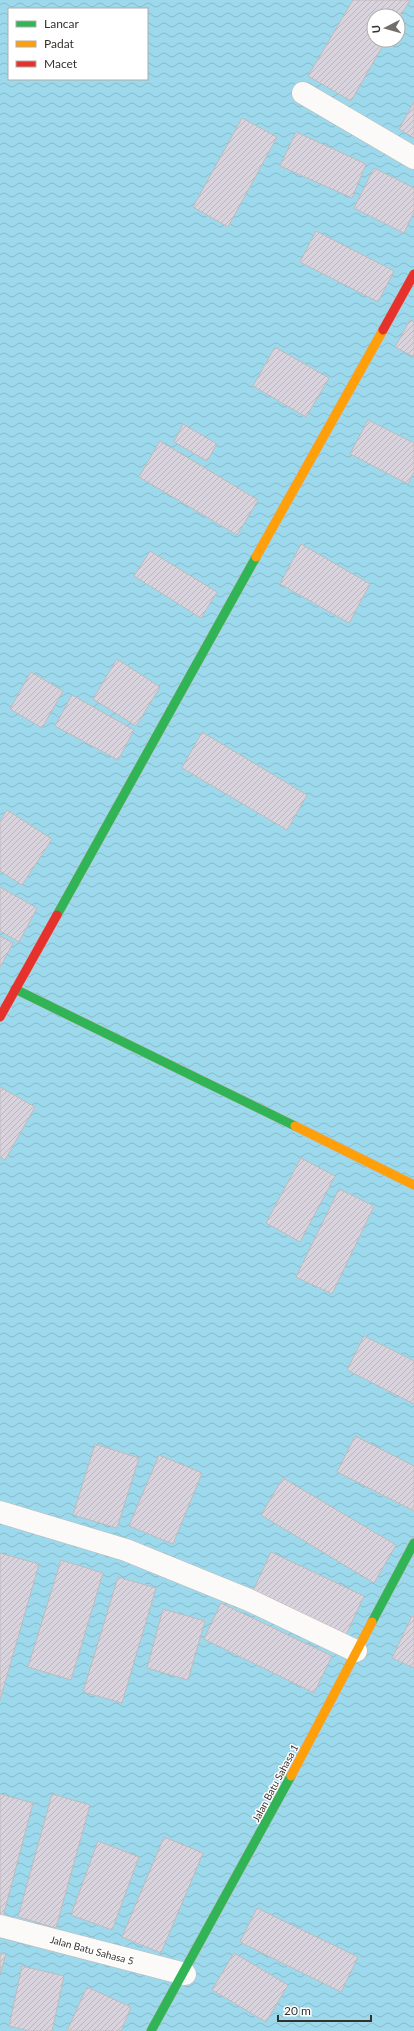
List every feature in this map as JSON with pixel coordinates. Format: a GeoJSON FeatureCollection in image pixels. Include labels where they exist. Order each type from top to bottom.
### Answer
{"type":"FeatureCollection","features":[{"type":"Feature","properties":{"kind":"street"},"geometry":{"type":"LineString","coordinates":[[303,93],[414,158]]}},
{"type":"Feature","properties":{"kind":"street"},"geometry":{"type":"LineString","coordinates":[[1,1012],[414,274]]}},
{"type":"Feature","properties":{"kind":"street"},"geometry":{"type":"LineString","coordinates":[[15,989],[414,1185]]}},
{"type":"Feature","properties":{"kind":"street"},"geometry":{"type":"LineString","coordinates":[[0,1512],[126,1550],[249,1600],[356,1651]]}},
{"type":"Feature","properties":{"kind":"street","name":"Jalan Batu Sahasa 1"},"geometry":{"type":"LineString","coordinates":[[151,2031],[185,1974],[414,1543]]}},
{"type":"Feature","properties":{"kind":"street","name":"Jalan Batu Sahasa 5"},"geometry":{"type":"LineString","coordinates":[[0,1926],[185,1974]]}},
{"type":"Feature","properties":{"kind":"water"},"geometry":{"type":"Polygon","coordinates":[[[0,0],[414,0],[414,2031],[0,2031],[0,0]]]}},
{"type":"Feature","properties":{"kind":"building"},"geometry":{"type":"Polygon","coordinates":[[[353,0],[410,0],[405,8],[366,8],[366,48],[381,48],[351,101],[308,76],[353,0]]]}},
{"type":"Feature","properties":{"kind":"building"},"geometry":{"type":"Polygon","coordinates":[[[414,102],[414,138],[399,129],[414,102]]]}},
{"type":"Feature","properties":{"kind":"building"},"geometry":{"type":"Polygon","coordinates":[[[242,118],[277,137],[228,227],[193,207],[242,118]]]}},
{"type":"Feature","properties":{"kind":"building"},"geometry":{"type":"Polygon","coordinates":[[[296,132],[366,164],[352,198],[280,166],[296,132]]]}},
{"type":"Feature","properties":{"kind":"building"},"geometry":{"type":"Polygon","coordinates":[[[374,168],[414,188],[414,212],[404,233],[354,208],[374,168]]]}},
{"type":"Feature","properties":{"kind":"building"},"geometry":{"type":"Polygon","coordinates":[[[316,231],[394,271],[378,302],[300,262],[316,231]]]}},
{"type":"Feature","properties":{"kind":"building"},"geometry":{"type":"Polygon","coordinates":[[[410,320],[414,322],[414,357],[395,347],[410,320]]]}},
{"type":"Feature","properties":{"kind":"building"},"geometry":{"type":"Polygon","coordinates":[[[275,347],[329,378],[306,417],[253,386],[275,347]]]}},
{"type":"Feature","properties":{"kind":"building"},"geometry":{"type":"Polygon","coordinates":[[[368,420],[414,443],[414,472],[408,484],[350,454],[368,420]]]}},
{"type":"Feature","properties":{"kind":"building"},"geometry":{"type":"Polygon","coordinates":[[[183,424],[217,444],[207,461],[174,442],[183,424]]]}},
{"type":"Feature","properties":{"kind":"building"},"geometry":{"type":"Polygon","coordinates":[[[160,441],[258,500],[237,535],[139,477],[160,441]]]}},
{"type":"Feature","properties":{"kind":"building"},"geometry":{"type":"Polygon","coordinates":[[[301,544],[370,584],[349,623],[280,584],[301,544]]]}},
{"type":"Feature","properties":{"kind":"building"},"geometry":{"type":"Polygon","coordinates":[[[150,551],[217,592],[201,618],[134,576],[150,551]]]}},
{"type":"Feature","properties":{"kind":"building"},"geometry":{"type":"Polygon","coordinates":[[[117,659],[160,687],[136,726],[93,699],[117,659]]]}},
{"type":"Feature","properties":{"kind":"building"},"geometry":{"type":"Polygon","coordinates":[[[31,672],[63,691],[42,728],[10,709],[31,672]]]}},
{"type":"Feature","properties":{"kind":"building"},"geometry":{"type":"Polygon","coordinates":[[[72,695],[134,730],[118,760],[55,726],[72,695]]]}},
{"type":"Feature","properties":{"kind":"building"},"geometry":{"type":"Polygon","coordinates":[[[202,732],[307,795],[287,830],[182,768],[202,732]]]}},
{"type":"Feature","properties":{"kind":"building"},"geometry":{"type":"Polygon","coordinates":[[[7,810],[52,839],[22,885],[0,871],[0,821],[7,810]]]}},
{"type":"Feature","properties":{"kind":"building"},"geometry":{"type":"Polygon","coordinates":[[[0,887],[37,908],[19,942],[0,931],[0,887]]]}},
{"type":"Feature","properties":{"kind":"building"},"geometry":{"type":"Polygon","coordinates":[[[0,936],[13,943],[0,967],[0,936]]]}},
{"type":"Feature","properties":{"kind":"building"},"geometry":{"type":"Polygon","coordinates":[[[0,1087],[35,1107],[5,1160],[0,1157],[0,1087]]]}},
{"type":"Feature","properties":{"kind":"building"},"geometry":{"type":"Polygon","coordinates":[[[301,1158],[335,1176],[300,1242],[266,1223],[301,1158]]]}},
{"type":"Feature","properties":{"kind":"building"},"geometry":{"type":"Polygon","coordinates":[[[339,1189],[374,1206],[332,1294],[296,1277],[339,1189]]]}},
{"type":"Feature","properties":{"kind":"building"},"geometry":{"type":"Polygon","coordinates":[[[364,1336],[414,1361],[414,1404],[347,1370],[364,1336]]]}},
{"type":"Feature","properties":{"kind":"building"},"geometry":{"type":"Polygon","coordinates":[[[355,1436],[414,1466],[414,1511],[337,1472],[355,1436]]]}},
{"type":"Feature","properties":{"kind":"building"},"geometry":{"type":"Polygon","coordinates":[[[95,1444],[139,1458],[117,1528],[73,1515],[95,1444]]]}},
{"type":"Feature","properties":{"kind":"building"},"geometry":{"type":"Polygon","coordinates":[[[159,1455],[202,1473],[173,1544],[129,1526],[159,1455]]]}},
{"type":"Feature","properties":{"kind":"building"},"geometry":{"type":"Polygon","coordinates":[[[283,1478],[396,1545],[374,1583],[261,1515],[283,1478]]]}},
{"type":"Feature","properties":{"kind":"building"},"geometry":{"type":"Polygon","coordinates":[[[271,1552],[364,1596],[346,1635],[253,1591],[271,1552]]]}},
{"type":"Feature","properties":{"kind":"building"},"geometry":{"type":"Polygon","coordinates":[[[0,1553],[39,1564],[0,1700],[0,1553]]]}},
{"type":"Feature","properties":{"kind":"building"},"geometry":{"type":"Polygon","coordinates":[[[61,1560],[103,1573],[71,1680],[28,1667],[61,1560]]]}},
{"type":"Feature","properties":{"kind":"building"},"geometry":{"type":"Polygon","coordinates":[[[118,1577],[156,1588],[122,1703],[83,1692],[118,1577]]]}},
{"type":"Feature","properties":{"kind":"building"},"geometry":{"type":"Polygon","coordinates":[[[221,1603],[332,1656],[314,1693],[204,1639],[221,1603]]]}},
{"type":"Feature","properties":{"kind":"building"},"geometry":{"type":"Polygon","coordinates":[[[163,1609],[205,1621],[188,1680],[147,1668],[163,1609]]]}},
{"type":"Feature","properties":{"kind":"building"},"geometry":{"type":"Polygon","coordinates":[[[412,1616],[414,1617],[414,1668],[392,1658],[412,1616]]]}},
{"type":"Feature","properties":{"kind":"building"},"geometry":{"type":"Polygon","coordinates":[[[0,1794],[33,1803],[3,1917],[0,1916],[0,1794]]]}},
{"type":"Feature","properties":{"kind":"building"},"geometry":{"type":"Polygon","coordinates":[[[52,1794],[90,1805],[56,1928],[18,1917],[52,1794]]]}},
{"type":"Feature","properties":{"kind":"building"},"geometry":{"type":"Polygon","coordinates":[[[164,1837],[203,1853],[161,1953],[122,1937],[164,1837]]]}},
{"type":"Feature","properties":{"kind":"building"},"geometry":{"type":"Polygon","coordinates":[[[98,1841],[139,1857],[112,1930],[71,1915],[98,1841]]]}},
{"type":"Feature","properties":{"kind":"building"},"geometry":{"type":"Polygon","coordinates":[[[257,1908],[358,1957],[341,1992],[240,1942],[257,1908]]]}},
{"type":"Feature","properties":{"kind":"building"},"geometry":{"type":"Polygon","coordinates":[[[0,1953],[6,1954],[0,1974],[0,1953]]]}},
{"type":"Feature","properties":{"kind":"building"},"geometry":{"type":"Polygon","coordinates":[[[234,1953],[288,1985],[266,2022],[212,1990],[234,1953]]]}},
{"type":"Feature","properties":{"kind":"building"},"geometry":{"type":"Polygon","coordinates":[[[22,1966],[64,1976],[52,2031],[29,2031],[9,2026],[22,1966]]]}},
{"type":"Feature","properties":{"kind":"building"},"geometry":{"type":"Polygon","coordinates":[[[87,1987],[131,2007],[121,2031],[67,2031],[87,1987]]]}},
{"type":"Feature","properties":{"kind":"traffic: fast"},"geometry":{"type":"LineString","coordinates":[[57,915],[256,557]]}},
{"type":"Feature","properties":{"kind":"traffic: fast"},"geometry":{"type":"LineString","coordinates":[[15,989],[295,1126]]}},
{"type":"Feature","properties":{"kind":"traffic: fast"},"geometry":{"type":"LineString","coordinates":[[372,1622],[414,1543]]}},
{"type":"Feature","properties":{"kind":"traffic: fast"},"geometry":{"type":"LineString","coordinates":[[151,2031],[291,1776]]}},
{"type":"Feature","properties":{"kind":"traffic: slow"},"geometry":{"type":"LineString","coordinates":[[256,557],[383,330]]}},
{"type":"Feature","properties":{"kind":"traffic: slow"},"geometry":{"type":"LineString","coordinates":[[295,1126],[414,1185]]}},
{"type":"Feature","properties":{"kind":"traffic: slow"},"geometry":{"type":"LineString","coordinates":[[291,1776],[372,1622]]}},
{"type":"Feature","properties":{"kind":"traffic: jam"},"geometry":{"type":"LineString","coordinates":[[383,330],[414,274]]}},
{"type":"Feature","properties":{"kind":"traffic: jam"},"geometry":{"type":"LineString","coordinates":[[0,1017],[57,915]]}}]}
